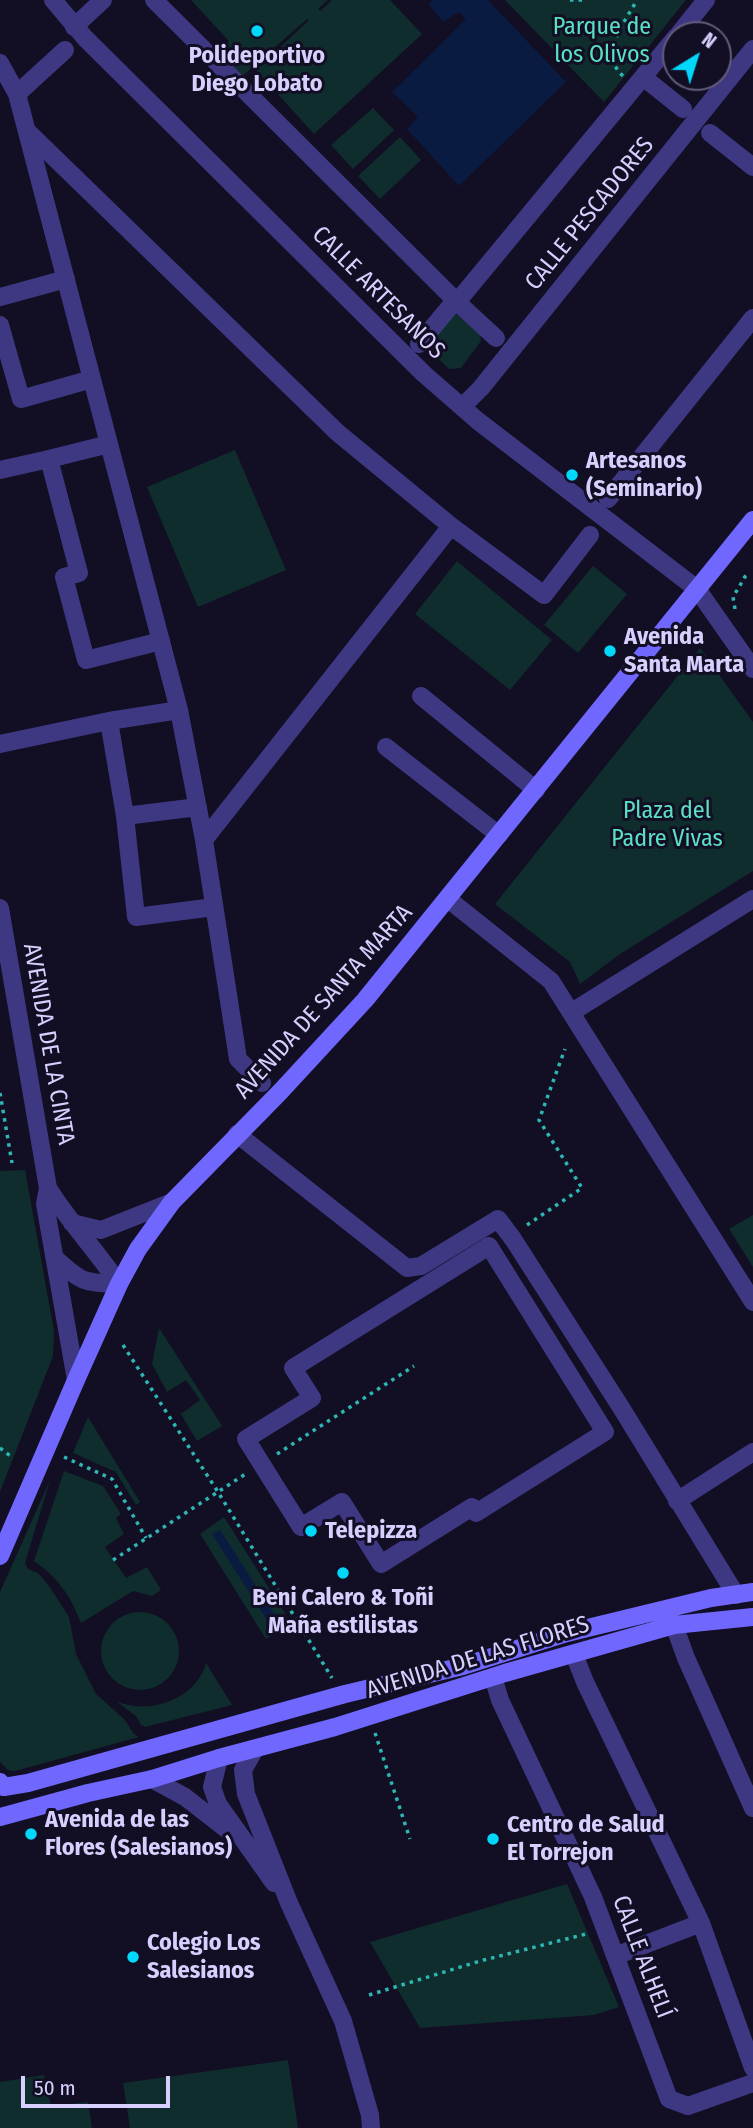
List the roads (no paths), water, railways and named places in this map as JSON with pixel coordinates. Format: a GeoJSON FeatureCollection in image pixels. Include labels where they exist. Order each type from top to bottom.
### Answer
{"type":"FeatureCollection","features":[{"type":"Feature","properties":{"kind":"main road","name":"AVENIDA DE SANTA MARTA"},"geometry":{"type":"LineString","coordinates":[[0,1556],[119,1284],[138,1249],[172,1202],[365,1000],[753,520]]}},
{"type":"Feature","properties":{"kind":"main road","name":"AVENIDA DE LAS FLORES"},"geometry":{"type":"LineString","coordinates":[[28,1783],[304,1705],[463,1666],[567,1633],[710,1598],[744,1593]]}},
{"type":"Feature","properties":{"kind":"main road","name":"AVENIDA DE LAS FLORES"},"geometry":{"type":"LineString","coordinates":[[0,1816],[152,1780],[674,1625],[753,1617]]}},
{"type":"Feature","properties":{"kind":"main road","name":"AVENIDA DE LAS FLORES"},"geometry":{"type":"LineString","coordinates":[[219,1758],[231,1745],[294,1726],[304,1705]]}},
{"type":"Feature","properties":{"kind":"main road","name":"AVENIDA DE LAS FLORES"},"geometry":{"type":"LineString","coordinates":[[28,1783],[70,1790],[195,1755],[219,1758]]}},
{"type":"Feature","properties":{"kind":"main road"},"geometry":{"type":"LineString","coordinates":[[0,1782],[4,1787],[28,1783]]}},
{"type":"Feature","properties":{"kind":"street","name":"CALLE ARTESANOS"},"geometry":{"type":"LineString","coordinates":[[54,0],[74,27],[424,374],[697,589],[753,669]]}},
{"type":"Feature","properties":{"kind":"street"},"geometry":{"type":"LineString","coordinates":[[74,27],[103,0]]}},
{"type":"Feature","properties":{"kind":"street"},"geometry":{"type":"LineString","coordinates":[[154,0],[496,338]]}},
{"type":"Feature","properties":{"kind":"street"},"geometry":{"type":"LineString","coordinates":[[689,21],[706,0]]}},
{"type":"Feature","properties":{"kind":"street","name":"CALLE PESCADORES"},"geometry":{"type":"LineString","coordinates":[[463,407],[753,49]]}},
{"type":"Feature","properties":{"kind":"street"},"geometry":{"type":"LineString","coordinates":[[17,94],[65,50]]}},
{"type":"Feature","properties":{"kind":"street"},"geometry":{"type":"LineString","coordinates":[[419,344],[453,303],[457,302],[662,54]]}},
{"type":"Feature","properties":{"kind":"street"},"geometry":{"type":"LineString","coordinates":[[1,67],[17,94],[179,710],[204,841],[237,1059],[262,1083]]}},
{"type":"Feature","properties":{"kind":"street"},"geometry":{"type":"LineString","coordinates":[[639,82],[683,108]]}},
{"type":"Feature","properties":{"kind":"street"},"geometry":{"type":"LineString","coordinates":[[26,130],[338,433],[451,526],[544,595],[590,535]]}},
{"type":"Feature","properties":{"kind":"street"},"geometry":{"type":"LineString","coordinates":[[710,133],[753,167]]}},
{"type":"Feature","properties":{"kind":"street"},"geometry":{"type":"LineString","coordinates":[[0,297],[66,279]]}},
{"type":"Feature","properties":{"kind":"street"},"geometry":{"type":"LineString","coordinates":[[608,499],[746,339],[753,318]]}},
{"type":"Feature","properties":{"kind":"street"},"geometry":{"type":"LineString","coordinates":[[0,325],[21,399],[92,379]]}},
{"type":"Feature","properties":{"kind":"street"},"geometry":{"type":"LineString","coordinates":[[0,470],[109,444]]}},
{"type":"Feature","properties":{"kind":"street"},"geometry":{"type":"LineString","coordinates":[[49,459],[79,573],[64,577],[86,660],[161,641]]}},
{"type":"Feature","properties":{"kind":"street"},"geometry":{"type":"LineString","coordinates":[[204,841],[451,526]]}},
{"type":"Feature","properties":{"kind":"street"},"geometry":{"type":"LineString","coordinates":[[421,696],[536,790]]}},
{"type":"Feature","properties":{"kind":"street"},"geometry":{"type":"LineString","coordinates":[[0,744],[109,721],[179,710]]}},
{"type":"Feature","properties":{"kind":"street"},"geometry":{"type":"LineString","coordinates":[[109,721],[125,816],[136,917],[214,906]]}},
{"type":"Feature","properties":{"kind":"street"},"geometry":{"type":"LineString","coordinates":[[386,747],[499,835]]}},
{"type":"Feature","properties":{"kind":"street"},"geometry":{"type":"LineString","coordinates":[[125,816],[198,807]]}},
{"type":"Feature","properties":{"kind":"street"},"geometry":{"type":"LineString","coordinates":[[448,899],[551,981],[753,1302]]}},
{"type":"Feature","properties":{"kind":"street"},"geometry":{"type":"LineString","coordinates":[[572,1012],[753,899]]}},
{"type":"Feature","properties":{"kind":"street","name":"AVENIDA DE LA CINTA"},"geometry":{"type":"LineString","coordinates":[[0,908],[48,1188],[45,1204],[76,1380]]}},
{"type":"Feature","properties":{"kind":"street"},"geometry":{"type":"LineString","coordinates":[[237,1134],[407,1268],[421,1266],[498,1219],[615,1398],[677,1501],[744,1593]]}},
{"type":"Feature","properties":{"kind":"street","name":"AVENIDA DE LA CINTA"},"geometry":{"type":"LineString","coordinates":[[48,1188],[119,1284]]}},
{"type":"Feature","properties":{"kind":"street"},"geometry":{"type":"LineString","coordinates":[[72,1223],[101,1230],[172,1202]]}},
{"type":"Feature","properties":{"kind":"street"},"geometry":{"type":"LineString","coordinates":[[489,1246],[605,1432],[476,1513],[472,1507],[382,1564],[342,1502],[301,1527],[246,1439],[312,1398],[293,1368],[489,1246]]}},
{"type":"Feature","properties":{"kind":"street"},"geometry":{"type":"LineString","coordinates":[[55,1258],[79,1280],[97,1284],[119,1284]]}},
{"type":"Feature","properties":{"kind":"street"},"geometry":{"type":"LineString","coordinates":[[677,1501],[753,1452]]}},
{"type":"Feature","properties":{"kind":"street"},"geometry":{"type":"LineString","coordinates":[[664,1609],[674,1625],[753,1808]]}},
{"type":"Feature","properties":{"kind":"street"},"geometry":{"type":"LineString","coordinates":[[574,1654],[584,1682],[701,1923],[753,2068]]}},
{"type":"Feature","properties":{"kind":"street","name":"CALLE ALHELÍ"},"geometry":{"type":"LineString","coordinates":[[493,1677],[500,1699],[593,1897],[669,2099],[688,2106],[753,2083]]}},
{"type":"Feature","properties":{"kind":"street"},"geometry":{"type":"LineString","coordinates":[[255,1749],[243,1770],[246,1794],[289,1903],[343,2021],[370,2115],[371,2128]]}},
{"type":"Feature","properties":{"kind":"street"},"geometry":{"type":"LineString","coordinates":[[219,1758],[246,1794]]}},
{"type":"Feature","properties":{"kind":"street"},"geometry":{"type":"LineString","coordinates":[[219,1758],[212,1787],[218,1804],[289,1903]]}},
{"type":"Feature","properties":{"kind":"street"},"geometry":{"type":"LineString","coordinates":[[152,1780],[193,1803],[247,1846]]}},
{"type":"Feature","properties":{"kind":"street"},"geometry":{"type":"LineString","coordinates":[[615,1956],[701,1923]]}},
{"type":"Feature","properties":{"kind":"water"},"geometry":{"type":"Polygon","coordinates":[[[433,0],[488,0],[566,82],[459,186],[407,129],[418,117],[392,92],[466,19],[459,12],[443,22],[428,4],[433,0]]]}},
{"type":"Feature","properties":{"kind":"water"},"geometry":{"type":"Polygon","coordinates":[[[220,1530],[278,1620],[270,1625],[212,1534],[220,1530]]]}},
{"type":"Feature","properties":{"kind":"place","name":"Polideportivo Diego Lobato"},"geometry":{"type":"Point","coordinates":[257,31]}},
{"type":"Feature","properties":{"kind":"place","name":"Artesanos (Seminario)"},"geometry":{"type":"Point","coordinates":[572,475]}},
{"type":"Feature","properties":{"kind":"place","name":"Avenida Santa Marta"},"geometry":{"type":"Point","coordinates":[610,651]}},
{"type":"Feature","properties":{"kind":"place","name":"Telepizza"},"geometry":{"type":"Point","coordinates":[311,1531]}},
{"type":"Feature","properties":{"kind":"place","name":"Beni Calero & Toñi Maña estilistas"},"geometry":{"type":"Point","coordinates":[343,1573]}},
{"type":"Feature","properties":{"kind":"place","name":"Avenida de las Flores (Salesianos)"},"geometry":{"type":"Point","coordinates":[31,1834]}},
{"type":"Feature","properties":{"kind":"place","name":"Centro de Salud El Torrejon"},"geometry":{"type":"Point","coordinates":[493,1839]}},
{"type":"Feature","properties":{"kind":"place","name":"Colegio Los Salesianos"},"geometry":{"type":"Point","coordinates":[133,1957]}},
{"type":"Feature","properties":{"kind":"park label","name":"Parque de los Olivos"},"geometry":{"type":"Point","coordinates":[602,41]}},
{"type":"Feature","properties":{"kind":"park label","name":"Plaza del Padre Vivas"},"geometry":{"type":"Point","coordinates":[667,825]}}]}
